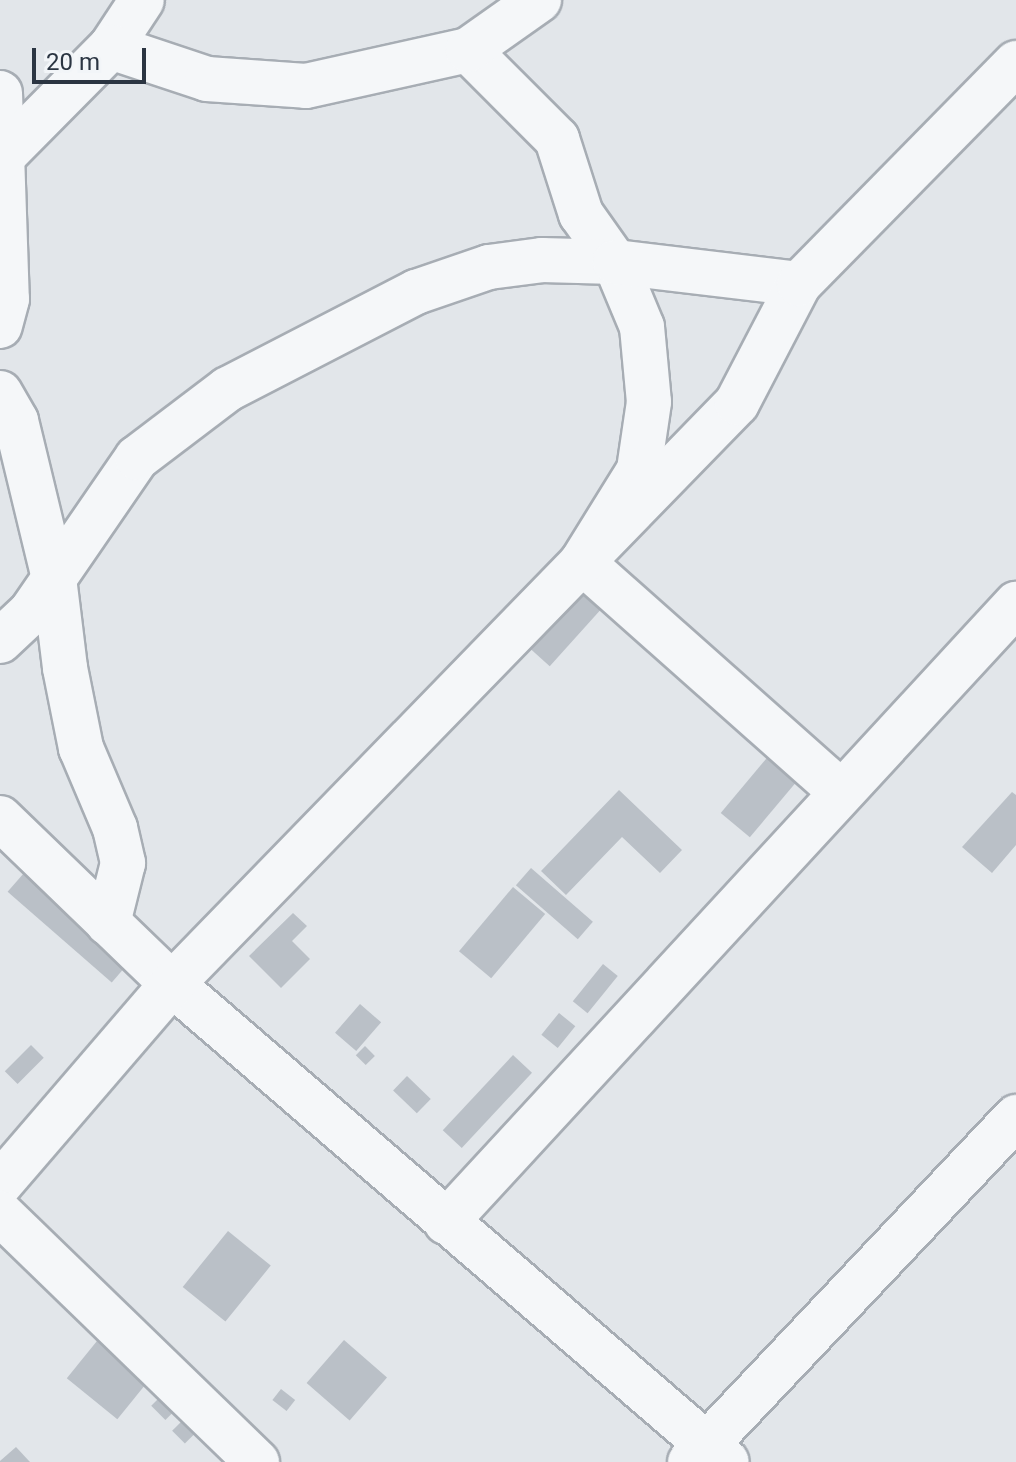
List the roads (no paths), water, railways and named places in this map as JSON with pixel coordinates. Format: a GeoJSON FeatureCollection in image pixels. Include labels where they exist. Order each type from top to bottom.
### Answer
{"type":"FeatureCollection","features":[{"type":"Feature","properties":{"kind":"street"},"geometry":{"type":"LineString","coordinates":[[2,157],[111,47],[142,0]]}},
{"type":"Feature","properties":{"kind":"street"},"geometry":{"type":"LineString","coordinates":[[111,47],[207,79],[306,86],[468,50],[539,0]]}},
{"type":"Feature","properties":{"kind":"street"},"geometry":{"type":"LineString","coordinates":[[468,50],[557,139],[581,214],[615,262],[642,327],[649,402],[639,470],[582,562]]}},
{"type":"Feature","properties":{"kind":"street"},"geometry":{"type":"LineString","coordinates":[[0,1184],[172,984],[737,403],[799,284],[1016,63]]}},
{"type":"Feature","properties":{"kind":"street"},"geometry":{"type":"LineString","coordinates":[[0,93],[7,299],[0,326]]}},
{"type":"Feature","properties":{"kind":"street"},"geometry":{"type":"LineString","coordinates":[[0,641],[31,612],[137,458],[228,389],[416,292],[489,267],[542,260],[615,262],[799,284]]}},
{"type":"Feature","properties":{"kind":"street"},"geometry":{"type":"LineString","coordinates":[[0,393],[16,421],[54,578],[65,668],[81,748],[115,828],[123,863],[108,923]]}},
{"type":"Feature","properties":{"kind":"street"},"geometry":{"type":"LineString","coordinates":[[582,562],[840,791]]}},
{"type":"Feature","properties":{"kind":"street"},"geometry":{"type":"LineString","coordinates":[[446,1222],[840,791],[1016,604]]}},
{"type":"Feature","properties":{"kind":"street"},"geometry":{"type":"LineString","coordinates":[[0,818],[172,984],[446,1222],[708,1456],[1016,1117]]}},
{"type":"Feature","properties":{"kind":"street"},"geometry":{"type":"LineString","coordinates":[[0,1213],[247,1459]]}}]}
